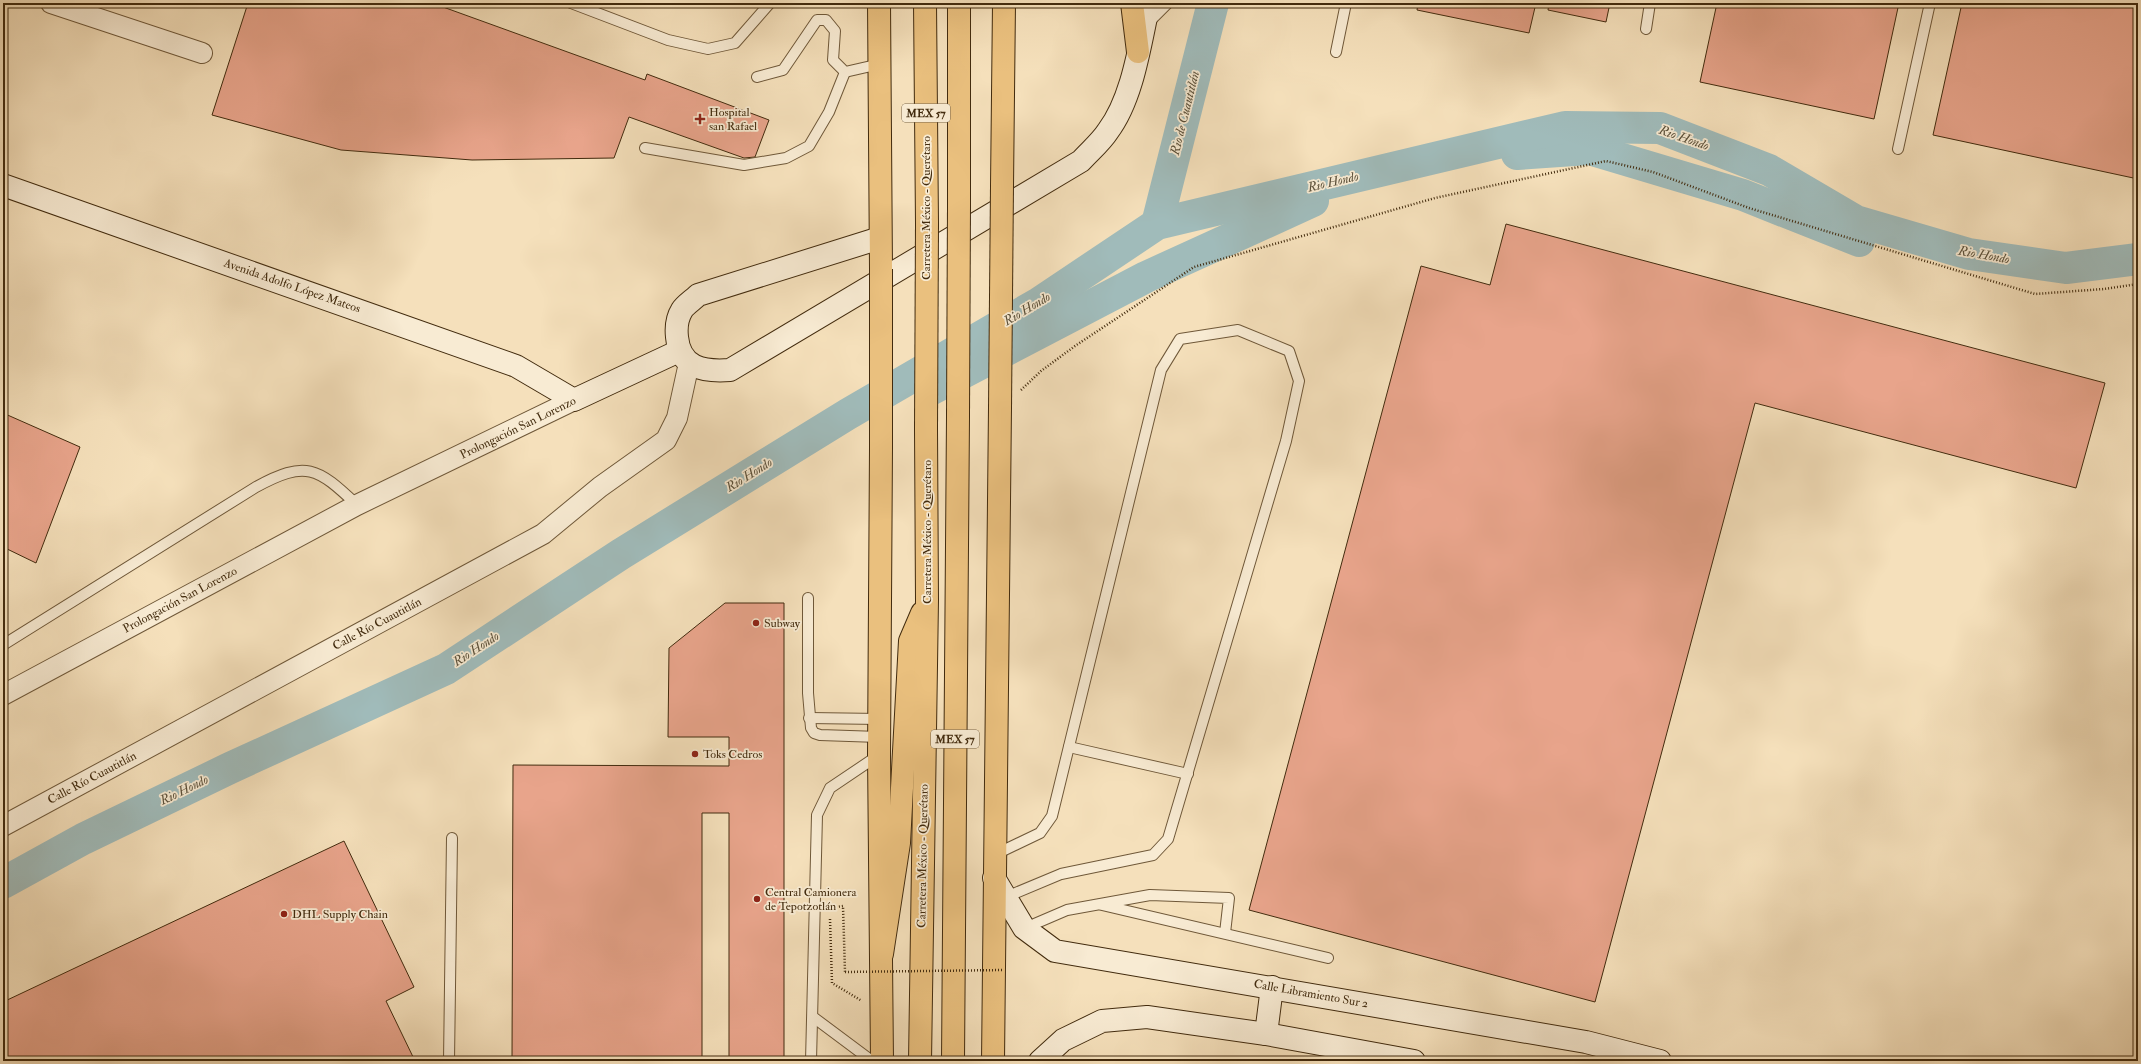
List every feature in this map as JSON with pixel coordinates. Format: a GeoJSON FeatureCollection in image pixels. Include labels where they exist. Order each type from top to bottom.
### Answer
{"type":"FeatureCollection","features":[{"type":"Feature","properties":{"kind":"main road"},"geometry":{"type":"LineString","coordinates":[[879,3],[881,269],[879,737],[882,1061]]}},
{"type":"Feature","properties":{"kind":"main road","name":"Carretera México - Querétaro"},"geometry":{"type":"LineString","coordinates":[[920,1061],[927,600],[925,3]]}},
{"type":"Feature","properties":{"kind":"main road","name":"MEX 57"},"geometry":{"type":"LineString","coordinates":[[953,1061],[958,417],[959,3]]}},
{"type":"Feature","properties":{"kind":"main road"},"geometry":{"type":"LineString","coordinates":[[993,1061],[1004,3]]}},
{"type":"Feature","properties":{"kind":"main road"},"geometry":{"type":"LineString","coordinates":[[1132,3],[1138,52]]}},
{"type":"Feature","properties":{"kind":"main road"},"geometry":{"type":"LineString","coordinates":[[880,238],[698,295],[682,310],[676,328],[684,357],[709,372],[730,370],[1081,161],[1108,131],[1124,104],[1149,3]]}},
{"type":"Feature","properties":{"kind":"main road","name":"Avenida Adolfo López Mateos"},"geometry":{"type":"LineString","coordinates":[[3,185],[516,366],[574,400]]}},
{"type":"Feature","properties":{"kind":"main road","name":"Prolongación San Lorenzo"},"geometry":{"type":"LineString","coordinates":[[574,400],[684,357]]}},
{"type":"Feature","properties":{"kind":"main road"},"geometry":{"type":"LineString","coordinates":[[882,954],[899,843],[910,641],[927,600]]}},
{"type":"Feature","properties":{"kind":"main road","name":"Calle Libramiento Sur 2"},"geometry":{"type":"LineString","coordinates":[[994,878],[1024,928],[1055,951],[1586,1042],[1660,1061]]}},
{"type":"Feature","properties":{"kind":"main road"},"geometry":{"type":"LineString","coordinates":[[1266,1034],[1272,987]]}},
{"type":"Feature","properties":{"kind":"main road"},"geometry":{"type":"LineString","coordinates":[[1040,1061],[1063,1040],[1102,1021],[1147,1017],[1266,1034],[1414,1061]]}},
{"type":"Feature","properties":{"kind":"street"},"geometry":{"type":"LineString","coordinates":[[51,3],[202,53]]}},
{"type":"Feature","properties":{"kind":"street","name":"Calle Río Cuautitlán"},"geometry":{"type":"LineString","coordinates":[[3,826],[543,534],[600,487],[666,440],[677,418],[684,357]]}},
{"type":"Feature","properties":{"kind":"street","name":"Prolongación San Lorenzo"},"geometry":{"type":"LineString","coordinates":[[3,695],[357,505],[574,400]]}},
{"type":"Feature","properties":{"kind":"lane"},"geometry":{"type":"LineString","coordinates":[[571,3],[668,40],[708,49],[735,43],[770,3]]}},
{"type":"Feature","properties":{"kind":"lane"},"geometry":{"type":"LineString","coordinates":[[1143,27],[1168,3]]}},
{"type":"Feature","properties":{"kind":"lane"},"geometry":{"type":"LineString","coordinates":[[1336,52],[1346,3]]}},
{"type":"Feature","properties":{"kind":"lane"},"geometry":{"type":"LineString","coordinates":[[1646,29],[1650,3]]}},
{"type":"Feature","properties":{"kind":"lane"},"geometry":{"type":"LineString","coordinates":[[1898,149],[1930,3]]}},
{"type":"Feature","properties":{"kind":"lane"},"geometry":{"type":"LineString","coordinates":[[757,77],[783,70],[817,20],[826,20],[835,31],[833,60],[845,72]]}},
{"type":"Feature","properties":{"kind":"lane"},"geometry":{"type":"LineString","coordinates":[[845,72],[880,64]]}},
{"type":"Feature","properties":{"kind":"lane"},"geometry":{"type":"LineString","coordinates":[[645,148],[744,165],[786,158],[809,146],[829,112],[845,72]]}},
{"type":"Feature","properties":{"kind":"lane"},"geometry":{"type":"LineString","coordinates":[[994,855],[1040,832],[1052,816],[1162,370],[1180,340],[1238,330],[1289,351],[1299,381],[1286,440],[1168,839],[1153,855],[1061,874],[1006,897]]}},
{"type":"Feature","properties":{"kind":"lane"},"geometry":{"type":"LineString","coordinates":[[3,645],[256,487],[292,470],[304,470],[316,473],[335,484],[357,505]]}},
{"type":"Feature","properties":{"kind":"lane"},"geometry":{"type":"LineString","coordinates":[[808,598],[809,718],[814,733],[820,735],[879,737]]}},
{"type":"Feature","properties":{"kind":"lane"},"geometry":{"type":"LineString","coordinates":[[809,718],[879,737]]}},
{"type":"Feature","properties":{"kind":"lane"},"geometry":{"type":"LineString","coordinates":[[811,1061],[817,815],[830,788],[879,737]]}},
{"type":"Feature","properties":{"kind":"lane"},"geometry":{"type":"LineString","coordinates":[[1069,747],[1188,774]]}},
{"type":"Feature","properties":{"kind":"lane"},"geometry":{"type":"LineString","coordinates":[[449,1061],[452,838]]}},
{"type":"Feature","properties":{"kind":"lane"},"geometry":{"type":"LineString","coordinates":[[1024,928],[1067,910],[1150,895],[1228,898],[1225,933]]}},
{"type":"Feature","properties":{"kind":"lane"},"geometry":{"type":"LineString","coordinates":[[1096,904],[1328,958]]}},
{"type":"Feature","properties":{"kind":"lane"},"geometry":{"type":"LineString","coordinates":[[813,1017],[872,1061]]}},
{"type":"Feature","properties":{"kind":"path"},"geometry":{"type":"LineString","coordinates":[[1000,408],[1041,371],[1194,266],[1434,198],[1606,161],[1653,172],[1749,208],[2035,294],[2104,289],[2138,284]]}},
{"type":"Feature","properties":{"kind":"path"},"geometry":{"type":"LineString","coordinates":[[882,1014],[832,983],[830,907],[843,906],[845,972],[1004,970]]}},
{"type":"Feature","properties":{"kind":"building"},"geometry":{"type":"Polygon","coordinates":[[[248,3],[432,3],[645,80],[647,74],[769,120],[755,157],[744,158],[629,117],[614,158],[472,160],[341,150],[212,115],[248,3]]]}},
{"type":"Feature","properties":{"kind":"building"},"geometry":{"type":"Polygon","coordinates":[[[1418,3],[1536,3],[1529,33],[1417,10],[1418,3]]]}},
{"type":"Feature","properties":{"kind":"building"},"geometry":{"type":"Polygon","coordinates":[[[1549,3],[1610,3],[1606,22],[1548,10],[1549,3]]]}},
{"type":"Feature","properties":{"kind":"building"},"geometry":{"type":"Polygon","coordinates":[[[1717,3],[1899,3],[1874,119],[1700,82],[1717,3]]]}},
{"type":"Feature","properties":{"kind":"building"},"geometry":{"type":"Polygon","coordinates":[[[1962,3],[2138,3],[2138,179],[1933,135],[1962,3]]]}},
{"type":"Feature","properties":{"kind":"building"},"geometry":{"type":"Polygon","coordinates":[[[1506,224],[2105,383],[2076,488],[1755,403],[1595,1002],[1249,910],[1421,266],[1490,285],[1506,224]]]}},
{"type":"Feature","properties":{"kind":"building"},"geometry":{"type":"Polygon","coordinates":[[[3,413],[80,447],[36,563],[3,547],[3,413]]]}},
{"type":"Feature","properties":{"kind":"building"},"geometry":{"type":"Polygon","coordinates":[[[725,603],[784,603],[784,1061],[729,1061],[729,813],[702,813],[702,1061],[512,1061],[513,765],[729,766],[729,737],[668,737],[669,648],[725,603]]]}},
{"type":"Feature","properties":{"kind":"building","name":"DHL Supply Chain"},"geometry":{"type":"Polygon","coordinates":[[[344,841],[414,987],[386,1001],[415,1061],[3,1061],[3,1002],[344,841]]]}},
{"type":"Feature","properties":{"kind":"waterway","name":"Rio de Cuautitlán"},"geometry":{"type":"LineString","coordinates":[[1157,224],[1213,3]]}},
{"type":"Feature","properties":{"kind":"waterway","name":"Rio Hondo"},"geometry":{"type":"LineString","coordinates":[[3,883],[83,839],[230,768],[446,669],[621,554],[848,414],[1039,303],[1157,224],[1565,127],[1660,128],[1769,170],[1856,221],[1969,254],[2066,268],[2138,259]]}},
{"type":"Feature","properties":{"kind":"waterway"},"geometry":{"type":"LineString","coordinates":[[1517,154],[1589,149],[1743,195],[1859,241]]}},
{"type":"Feature","properties":{"kind":"waterway"},"geometry":{"type":"LineString","coordinates":[[930,390],[1146,277],[1313,201]]}},
{"type":"Feature","properties":{"kind":"place","name":"Hospital san Rafael"},"geometry":{"type":"Point","coordinates":[700,119]}},
{"type":"Feature","properties":{"kind":"place","name":"Subway"},"geometry":{"type":"Point","coordinates":[756,623]}},
{"type":"Feature","properties":{"kind":"place","name":"Toks Cedros"},"geometry":{"type":"Point","coordinates":[695,754]}},
{"type":"Feature","properties":{"kind":"place","name":"Central Camionera de Tepotzotlán"},"geometry":{"type":"Point","coordinates":[757,899]}},
{"type":"Feature","properties":{"kind":"place","name":"DHL Supply Chain"},"geometry":{"type":"Point","coordinates":[284,914]}}]}
